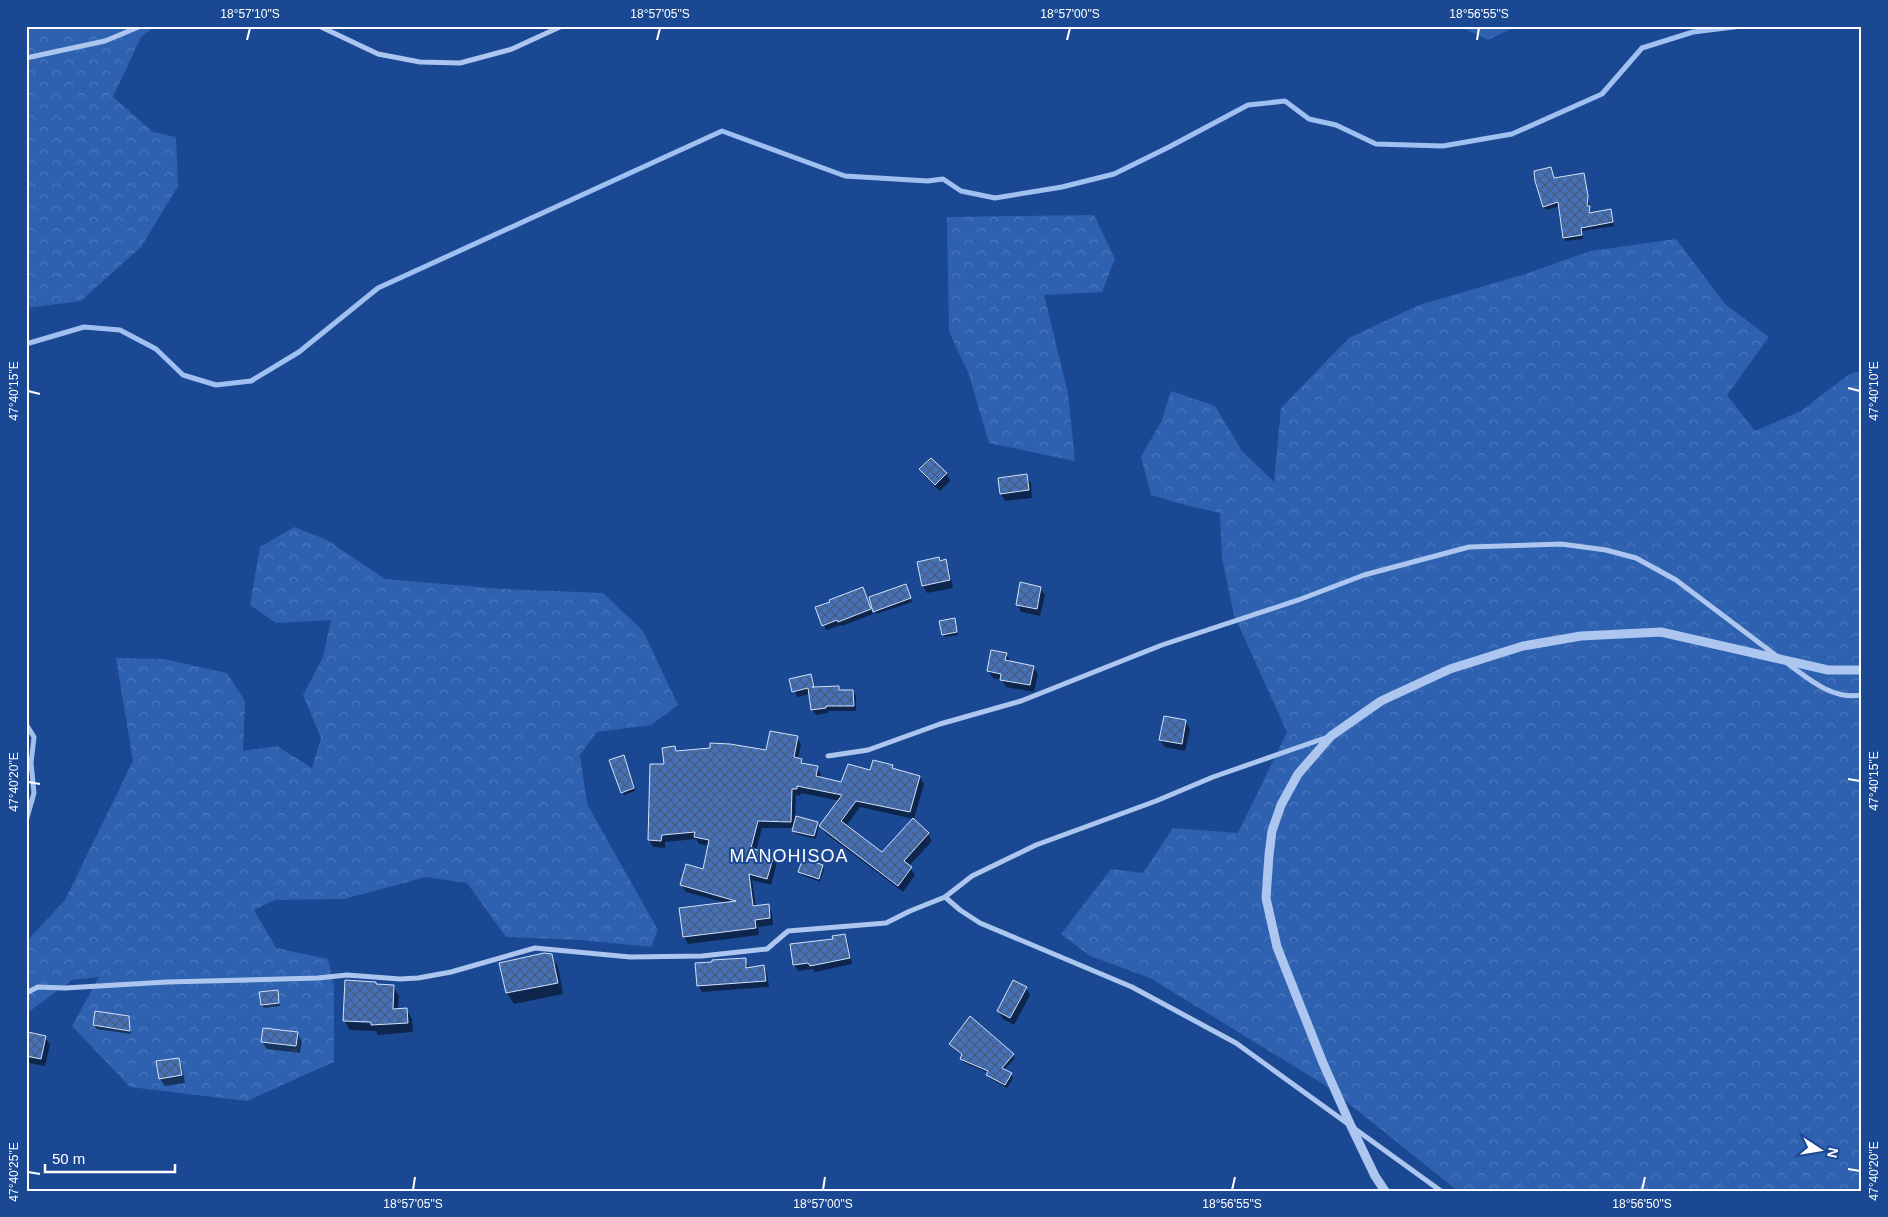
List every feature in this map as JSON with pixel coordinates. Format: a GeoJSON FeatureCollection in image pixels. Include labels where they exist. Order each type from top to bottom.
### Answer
{"type":"FeatureCollection","features":[{"type":"Feature","properties":{"kind":"street"},"geometry":{"type":"LineString","coordinates":[[26,58],[105,41],[141,26]]}},
{"type":"Feature","properties":{"kind":"street"},"geometry":{"type":"LineString","coordinates":[[319,26],[378,54],[420,62],[460,63],[512,49],[562,26]]}},
{"type":"Feature","properties":{"kind":"street"},"geometry":{"type":"LineString","coordinates":[[828,756],[868,750],[940,724],[1021,701],[1162,645],[1301,599],[1364,575],[1469,547],[1561,544],[1606,550],[1636,558],[1676,580],[1784,661],[1829,692],[1854,696],[1862,695]]}},
{"type":"Feature","properties":{"kind":"street"},"geometry":{"type":"LineString","coordinates":[[1384,1191],[1351,1126],[1323,1063],[1277,947],[1266,898],[1268,855],[1272,831],[1281,805],[1298,774],[1331,736],[1382,701],[1450,668],[1523,646],[1581,636],[1661,632],[1828,670],[1862,670]]}},
{"type":"Feature","properties":{"kind":"street"},"geometry":{"type":"LineString","coordinates":[[26,992],[38,987],[66,988],[166,982],[318,978],[347,975],[400,979],[418,978],[452,972],[535,948],[630,957],[702,956],[767,948],[788,931],[886,923],[945,896],[972,876],[1036,845],[1156,801],[1212,777],[1331,736]]}},
{"type":"Feature","properties":{"kind":"street"},"geometry":{"type":"LineString","coordinates":[[945,896],[960,910],[980,923],[1132,987],[1236,1043],[1441,1191]]}},
{"type":"Feature","properties":{"kind":"green space"},"geometry":{"type":"Polygon","coordinates":[[[26,26],[155,26],[141,37],[113,97],[153,132],[176,137],[178,186],[141,247],[81,301],[26,308],[26,26]]]}},
{"type":"Feature","properties":{"kind":"green space"},"geometry":{"type":"Polygon","coordinates":[[[1459,26],[1517,26],[1488,40],[1459,26]]]}},
{"type":"Feature","properties":{"kind":"green space"},"geometry":{"type":"Polygon","coordinates":[[[1094,215],[1115,259],[1102,292],[1044,295],[1068,393],[1075,461],[989,443],[968,372],[949,332],[947,217],[1094,215]]]}},
{"type":"Feature","properties":{"kind":"green space"},"geometry":{"type":"Polygon","coordinates":[[[1676,239],[1725,304],[1769,337],[1727,395],[1755,431],[1801,411],[1848,375],[1862,370],[1862,1191],[1458,1191],[1328,1087],[1150,978],[1090,956],[1061,934],[1111,869],[1143,873],[1173,828],[1238,833],[1287,732],[1234,615],[1222,558],[1220,513],[1151,495],[1141,457],[1161,422],[1171,391],[1215,406],[1242,451],[1274,482],[1281,408],[1349,338],[1419,305],[1525,274],[1590,251],[1676,239]]]}},
{"type":"Feature","properties":{"kind":"green space"},"geometry":{"type":"Polygon","coordinates":[[[294,527],[327,540],[385,579],[502,589],[603,593],[643,631],[678,705],[651,725],[597,732],[580,755],[587,804],[658,930],[651,947],[580,940],[506,937],[467,883],[426,877],[344,899],[275,900],[254,910],[276,948],[328,959],[334,988],[334,1062],[247,1101],[130,1087],[72,1026],[99,977],[72,980],[26,1014],[26,942],[65,900],[133,761],[116,658],[164,659],[227,673],[245,701],[243,751],[277,746],[312,768],[321,738],[303,695],[323,657],[331,620],[276,623],[250,605],[260,547],[294,527]]]}},
{"type":"Feature","properties":{"kind":"building"},"geometry":{"type":"Polygon","coordinates":[[[1551,167],[1554,178],[1584,173],[1588,196],[1587,206],[1590,206],[1589,213],[1611,209],[1613,222],[1581,228],[1582,235],[1563,238],[1558,202],[1543,207],[1535,181],[1534,171],[1551,167]]]}},
{"type":"Feature","properties":{"kind":"building"},"geometry":{"type":"Polygon","coordinates":[[[931,458],[947,473],[935,485],[919,469],[931,458]]]}},
{"type":"Feature","properties":{"kind":"building"},"geometry":{"type":"Polygon","coordinates":[[[1027,474],[1029,490],[1000,494],[998,478],[1027,474]]]}},
{"type":"Feature","properties":{"kind":"building"},"geometry":{"type":"Polygon","coordinates":[[[939,557],[940,561],[946,559],[950,580],[922,586],[917,562],[939,557]]]}},
{"type":"Feature","properties":{"kind":"building"},"geometry":{"type":"Polygon","coordinates":[[[1020,582],[1041,587],[1037,609],[1016,605],[1020,582]]]}},
{"type":"Feature","properties":{"kind":"building"},"geometry":{"type":"Polygon","coordinates":[[[906,584],[911,598],[873,612],[869,597],[906,584]]]}},
{"type":"Feature","properties":{"kind":"building"},"geometry":{"type":"Polygon","coordinates":[[[863,587],[871,609],[822,626],[815,607],[863,587]]]}},
{"type":"Feature","properties":{"kind":"building"},"geometry":{"type":"Polygon","coordinates":[[[955,618],[957,632],[942,635],[939,621],[955,618]]]}},
{"type":"Feature","properties":{"kind":"building"},"geometry":{"type":"Polygon","coordinates":[[[991,650],[1007,653],[1005,660],[1034,666],[1030,685],[1000,680],[1001,674],[987,671],[991,650]]]}},
{"type":"Feature","properties":{"kind":"building"},"geometry":{"type":"Polygon","coordinates":[[[811,674],[814,687],[839,686],[839,690],[853,690],[854,706],[826,706],[826,708],[811,710],[808,688],[792,692],[789,679],[811,674]]]}},
{"type":"Feature","properties":{"kind":"building"},"geometry":{"type":"Polygon","coordinates":[[[1164,716],[1186,720],[1182,744],[1159,740],[1164,716]]]}},
{"type":"Feature","properties":{"kind":"building"},"geometry":{"type":"Polygon","coordinates":[[[770,731],[798,736],[794,757],[802,759],[801,763],[818,766],[816,776],[841,782],[848,764],[870,770],[873,760],[893,765],[892,768],[920,776],[910,812],[856,801],[841,821],[882,852],[913,818],[929,833],[904,861],[912,867],[898,886],[819,826],[842,795],[797,786],[797,789],[792,789],[791,822],[758,821],[751,848],[774,855],[767,879],[749,874],[753,906],[769,904],[770,918],[755,920],[756,928],[683,937],[679,908],[736,901],[680,885],[686,864],[703,869],[709,840],[694,837],[695,832],[662,835],[661,841],[648,840],[650,764],[664,764],[662,748],[675,746],[676,751],[710,748],[710,743],[766,750],[770,731]]]}},
{"type":"Feature","properties":{"kind":"building"},"geometry":{"type":"Polygon","coordinates":[[[624,755],[634,788],[621,793],[609,760],[624,755]]]}},
{"type":"Feature","properties":{"kind":"building"},"geometry":{"type":"Polygon","coordinates":[[[796,816],[818,822],[814,836],[792,831],[796,816]]]}},
{"type":"Feature","properties":{"kind":"building"},"geometry":{"type":"Polygon","coordinates":[[[803,858],[823,865],[819,879],[798,872],[803,858]]]}},
{"type":"Feature","properties":{"kind":"building"},"geometry":{"type":"Polygon","coordinates":[[[845,934],[850,958],[810,966],[808,963],[793,965],[790,944],[833,939],[832,936],[845,934]]]}},
{"type":"Feature","properties":{"kind":"building"},"geometry":{"type":"Polygon","coordinates":[[[544,953],[552,954],[558,983],[506,993],[499,963],[544,953]]]}},
{"type":"Feature","properties":{"kind":"building"},"geometry":{"type":"Polygon","coordinates":[[[746,958],[746,968],[764,965],[766,981],[697,986],[695,963],[746,958]]]}},
{"type":"Feature","properties":{"kind":"building"},"geometry":{"type":"Polygon","coordinates":[[[345,980],[394,985],[393,1009],[407,1008],[408,1023],[371,1025],[371,1022],[343,1021],[345,980]]]}},
{"type":"Feature","properties":{"kind":"building"},"geometry":{"type":"Polygon","coordinates":[[[1013,980],[1027,987],[1010,1018],[997,1011],[1013,980]]]}},
{"type":"Feature","properties":{"kind":"building"},"geometry":{"type":"Polygon","coordinates":[[[278,990],[279,1003],[261,1005],[259,992],[278,990]]]}},
{"type":"Feature","properties":{"kind":"building"},"geometry":{"type":"Polygon","coordinates":[[[95,1011],[129,1016],[130,1031],[93,1025],[95,1011]]]}},
{"type":"Feature","properties":{"kind":"building"},"geometry":{"type":"Polygon","coordinates":[[[970,1016],[1014,1054],[1002,1068],[1012,1073],[1005,1085],[986,1075],[988,1071],[960,1059],[962,1054],[949,1044],[970,1016]]]}},
{"type":"Feature","properties":{"kind":"building"},"geometry":{"type":"Polygon","coordinates":[[[263,1028],[298,1032],[296,1046],[261,1042],[263,1028]]]}},
{"type":"Feature","properties":{"kind":"building"},"geometry":{"type":"Polygon","coordinates":[[[28,1032],[46,1036],[41,1059],[26,1056],[28,1032]]]}},
{"type":"Feature","properties":{"kind":"building"},"geometry":{"type":"Polygon","coordinates":[[[179,1058],[182,1075],[159,1079],[156,1061],[179,1058]]]}},
{"type":"Feature","properties":{"kind":"waterway"},"geometry":{"type":"LineString","coordinates":[[26,344],[84,327],[120,330],[156,349],[183,375],[216,385],[251,381],[299,352],[378,288],[722,131],[845,176],[928,181],[943,179],[961,191],[995,198],[1062,187],[1114,174],[1248,105],[1285,101],[1309,119],[1336,125],[1376,144],[1443,146],[1512,134],[1602,94],[1642,48],[1693,32],[1742,26]]}},
{"type":"Feature","properties":{"kind":"waterway"},"geometry":{"type":"LineString","coordinates":[[26,724],[34,737],[31,763],[34,793],[26,821]]}},
{"type":"Feature","properties":{"kind":"district","name":"MANOHISOA"},"geometry":{"type":"Point","coordinates":[789,856]}}]}
